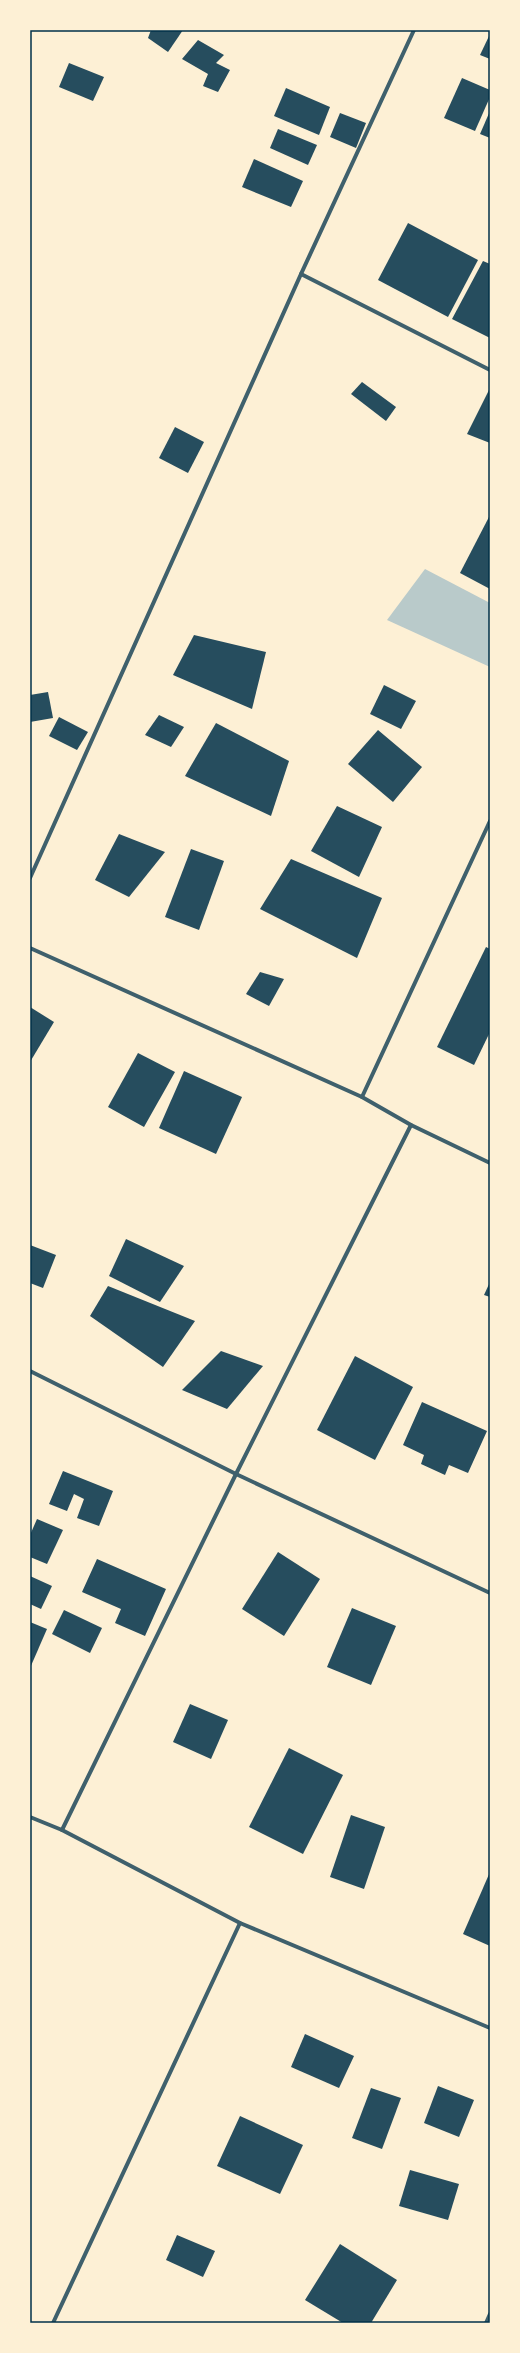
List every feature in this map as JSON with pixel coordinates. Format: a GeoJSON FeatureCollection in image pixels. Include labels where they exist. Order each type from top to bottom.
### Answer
{"type":"FeatureCollection","features":[{"type":"Feature","properties":{"kind":"street"},"geometry":{"type":"LineString","coordinates":[[30,878],[301,274],[414,30]]}},
{"type":"Feature","properties":{"kind":"street"},"geometry":{"type":"LineString","coordinates":[[301,274],[490,370]]}},
{"type":"Feature","properties":{"kind":"street"},"geometry":{"type":"LineString","coordinates":[[362,1097],[490,821]]}},
{"type":"Feature","properties":{"kind":"street"},"geometry":{"type":"LineString","coordinates":[[30,948],[362,1097],[490,1163]]}},
{"type":"Feature","properties":{"kind":"street"},"geometry":{"type":"LineString","coordinates":[[62,1830],[236,1474],[412,1124]]}},
{"type":"Feature","properties":{"kind":"street"},"geometry":{"type":"LineString","coordinates":[[30,1371],[236,1474],[490,1593]]}},
{"type":"Feature","properties":{"kind":"street"},"geometry":{"type":"LineString","coordinates":[[30,1816],[62,1830],[240,1923],[490,2028]]}},
{"type":"Feature","properties":{"kind":"street"},"geometry":{"type":"LineString","coordinates":[[53,2323],[240,1923]]}},
{"type":"Feature","properties":{"kind":"street"},"geometry":{"type":"LineString","coordinates":[[486,2323],[490,2314]]}},
{"type":"Feature","properties":{"kind":"shaded area"},"geometry":{"type":"Polygon","coordinates":[[[425,569],[490,603],[490,667],[387,620],[425,569]]]}},
{"type":"Feature","properties":{"kind":"building"},"geometry":{"type":"Polygon","coordinates":[[[151,30],[183,30],[168,52],[148,38],[151,30]]]}},
{"type":"Feature","properties":{"kind":"building"},"geometry":{"type":"Polygon","coordinates":[[[490,34],[490,59],[480,55],[490,34]]]}},
{"type":"Feature","properties":{"kind":"building"},"geometry":{"type":"Polygon","coordinates":[[[198,40],[224,55],[216,63],[230,70],[218,92],[203,86],[208,74],[182,59],[198,40]]]}},
{"type":"Feature","properties":{"kind":"building"},"geometry":{"type":"Polygon","coordinates":[[[69,63],[104,77],[93,101],[59,87],[69,63]]]}},
{"type":"Feature","properties":{"kind":"building"},"geometry":{"type":"Polygon","coordinates":[[[462,78],[490,90],[490,97],[475,131],[444,118],[462,78]]]}},
{"type":"Feature","properties":{"kind":"building"},"geometry":{"type":"Polygon","coordinates":[[[286,88],[330,107],[319,135],[274,116],[286,88]]]}},
{"type":"Feature","properties":{"kind":"building"},"geometry":{"type":"Polygon","coordinates":[[[490,111],[490,138],[480,134],[490,111]]]}},
{"type":"Feature","properties":{"kind":"building"},"geometry":{"type":"Polygon","coordinates":[[[340,113],[366,123],[356,148],[330,137],[340,113]]]}},
{"type":"Feature","properties":{"kind":"building"},"geometry":{"type":"Polygon","coordinates":[[[278,129],[317,145],[308,165],[270,148],[278,129]]]}},
{"type":"Feature","properties":{"kind":"building"},"geometry":{"type":"Polygon","coordinates":[[[254,159],[303,181],[291,207],[242,187],[254,159]]]}},
{"type":"Feature","properties":{"kind":"building"},"geometry":{"type":"Polygon","coordinates":[[[408,223],[478,260],[448,317],[378,280],[408,223]]]}},
{"type":"Feature","properties":{"kind":"building"},"geometry":{"type":"Polygon","coordinates":[[[483,261],[490,264],[490,338],[452,319],[483,261]]]}},
{"type":"Feature","properties":{"kind":"building"},"geometry":{"type":"Polygon","coordinates":[[[362,382],[396,407],[386,421],[351,394],[362,382]]]}},
{"type":"Feature","properties":{"kind":"building"},"geometry":{"type":"Polygon","coordinates":[[[490,388],[490,443],[467,434],[490,388]]]}},
{"type":"Feature","properties":{"kind":"building"},"geometry":{"type":"Polygon","coordinates":[[[175,427],[204,442],[188,473],[159,458],[175,427]]]}},
{"type":"Feature","properties":{"kind":"building"},"geometry":{"type":"Polygon","coordinates":[[[490,515],[490,589],[460,573],[490,515]]]}},
{"type":"Feature","properties":{"kind":"building"},"geometry":{"type":"Polygon","coordinates":[[[194,635],[266,652],[252,709],[173,675],[194,635]]]}},
{"type":"Feature","properties":{"kind":"building"},"geometry":{"type":"Polygon","coordinates":[[[384,685],[416,701],[401,729],[370,714],[384,685]]]}},
{"type":"Feature","properties":{"kind":"building"},"geometry":{"type":"Polygon","coordinates":[[[48,692],[53,718],[30,722],[30,695],[48,692]]]}},
{"type":"Feature","properties":{"kind":"building"},"geometry":{"type":"Polygon","coordinates":[[[159,715],[184,727],[171,747],[145,735],[159,715]]]}},
{"type":"Feature","properties":{"kind":"building"},"geometry":{"type":"Polygon","coordinates":[[[59,717],[88,732],[77,750],[49,736],[59,717]]]}},
{"type":"Feature","properties":{"kind":"building"},"geometry":{"type":"Polygon","coordinates":[[[216,723],[289,761],[271,816],[185,776],[216,723]]]}},
{"type":"Feature","properties":{"kind":"building"},"geometry":{"type":"Polygon","coordinates":[[[378,730],[422,767],[393,802],[348,764],[378,730]]]}},
{"type":"Feature","properties":{"kind":"building"},"geometry":{"type":"Polygon","coordinates":[[[337,806],[382,827],[359,877],[311,851],[337,806]]]}},
{"type":"Feature","properties":{"kind":"building"},"geometry":{"type":"Polygon","coordinates":[[[119,834],[165,852],[129,897],[95,880],[119,834]]]}},
{"type":"Feature","properties":{"kind":"building"},"geometry":{"type":"Polygon","coordinates":[[[191,849],[224,861],[199,930],[165,917],[191,849]]]}},
{"type":"Feature","properties":{"kind":"building"},"geometry":{"type":"Polygon","coordinates":[[[291,859],[382,898],[357,958],[260,909],[291,859]]]}},
{"type":"Feature","properties":{"kind":"building"},"geometry":{"type":"Polygon","coordinates":[[[486,947],[490,949],[490,1032],[474,1065],[437,1047],[486,947]]]}},
{"type":"Feature","properties":{"kind":"building"},"geometry":{"type":"Polygon","coordinates":[[[260,972],[284,979],[269,1006],[246,994],[260,972]]]}},
{"type":"Feature","properties":{"kind":"building"},"geometry":{"type":"Polygon","coordinates":[[[30,1007],[54,1022],[30,1062],[30,1007]]]}},
{"type":"Feature","properties":{"kind":"building"},"geometry":{"type":"Polygon","coordinates":[[[138,1053],[175,1072],[144,1127],[108,1107],[138,1053]]]}},
{"type":"Feature","properties":{"kind":"building"},"geometry":{"type":"Polygon","coordinates":[[[184,1071],[242,1097],[216,1154],[159,1128],[184,1071]]]}},
{"type":"Feature","properties":{"kind":"building"},"geometry":{"type":"Polygon","coordinates":[[[126,1239],[184,1266],[160,1302],[109,1276],[126,1239]]]}},
{"type":"Feature","properties":{"kind":"building"},"geometry":{"type":"Polygon","coordinates":[[[30,1245],[56,1255],[43,1288],[30,1283],[30,1245]]]}},
{"type":"Feature","properties":{"kind":"building"},"geometry":{"type":"Polygon","coordinates":[[[490,1282],[490,1297],[484,1295],[490,1282]]]}},
{"type":"Feature","properties":{"kind":"building"},"geometry":{"type":"Polygon","coordinates":[[[108,1286],[195,1321],[163,1367],[90,1316],[108,1286]]]}},
{"type":"Feature","properties":{"kind":"building"},"geometry":{"type":"Polygon","coordinates":[[[221,1351],[263,1366],[227,1409],[182,1390],[221,1351]]]}},
{"type":"Feature","properties":{"kind":"building"},"geometry":{"type":"Polygon","coordinates":[[[355,1356],[413,1387],[375,1460],[317,1430],[355,1356]]]}},
{"type":"Feature","properties":{"kind":"building"},"geometry":{"type":"Polygon","coordinates":[[[422,1402],[487,1431],[468,1473],[449,1465],[445,1475],[421,1464],[424,1455],[403,1445],[422,1402]]]}},
{"type":"Feature","properties":{"kind":"building"},"geometry":{"type":"Polygon","coordinates":[[[63,1471],[113,1491],[99,1526],[77,1518],[84,1499],[74,1494],[67,1511],[49,1504],[63,1471]]]}},
{"type":"Feature","properties":{"kind":"building"},"geometry":{"type":"Polygon","coordinates":[[[37,1519],[63,1530],[47,1564],[30,1557],[30,1535],[37,1519]]]}},
{"type":"Feature","properties":{"kind":"building"},"geometry":{"type":"Polygon","coordinates":[[[278,1552],[320,1579],[284,1636],[242,1609],[278,1552]]]}},
{"type":"Feature","properties":{"kind":"building"},"geometry":{"type":"Polygon","coordinates":[[[97,1559],[166,1589],[145,1636],[115,1623],[121,1609],[82,1592],[97,1559]]]}},
{"type":"Feature","properties":{"kind":"building"},"geometry":{"type":"Polygon","coordinates":[[[30,1576],[52,1586],[41,1609],[30,1604],[30,1576]]]}},
{"type":"Feature","properties":{"kind":"building"},"geometry":{"type":"Polygon","coordinates":[[[352,1608],[396,1626],[371,1685],[327,1667],[352,1608]]]}},
{"type":"Feature","properties":{"kind":"building"},"geometry":{"type":"Polygon","coordinates":[[[64,1610],[102,1628],[90,1653],[52,1634],[64,1610]]]}},
{"type":"Feature","properties":{"kind":"building"},"geometry":{"type":"Polygon","coordinates":[[[30,1622],[47,1629],[30,1668],[30,1622]]]}},
{"type":"Feature","properties":{"kind":"building"},"geometry":{"type":"Polygon","coordinates":[[[190,1704],[228,1720],[211,1759],[173,1742],[190,1704]]]}},
{"type":"Feature","properties":{"kind":"building"},"geometry":{"type":"Polygon","coordinates":[[[289,1748],[343,1775],[303,1854],[249,1827],[289,1748]]]}},
{"type":"Feature","properties":{"kind":"building"},"geometry":{"type":"Polygon","coordinates":[[[351,1815],[385,1827],[364,1889],[330,1877],[351,1815]]]}},
{"type":"Feature","properties":{"kind":"building"},"geometry":{"type":"Polygon","coordinates":[[[490,1872],[490,1946],[463,1934],[490,1872]]]}},
{"type":"Feature","properties":{"kind":"building"},"geometry":{"type":"Polygon","coordinates":[[[305,2034],[354,2056],[339,2088],[291,2067],[305,2034]]]}},
{"type":"Feature","properties":{"kind":"building"},"geometry":{"type":"Polygon","coordinates":[[[438,2086],[474,2100],[459,2137],[424,2123],[438,2086]]]}},
{"type":"Feature","properties":{"kind":"building"},"geometry":{"type":"Polygon","coordinates":[[[371,2088],[401,2098],[382,2149],[352,2138],[371,2088]]]}},
{"type":"Feature","properties":{"kind":"building"},"geometry":{"type":"Polygon","coordinates":[[[240,2116],[303,2145],[280,2194],[217,2166],[240,2116]]]}},
{"type":"Feature","properties":{"kind":"building"},"geometry":{"type":"Polygon","coordinates":[[[410,2170],[459,2184],[448,2220],[399,2206],[410,2170]]]}},
{"type":"Feature","properties":{"kind":"building"},"geometry":{"type":"Polygon","coordinates":[[[177,2235],[215,2251],[203,2277],[166,2260],[177,2235]]]}},
{"type":"Feature","properties":{"kind":"building"},"geometry":{"type":"Polygon","coordinates":[[[340,2244],[397,2280],[371,2323],[343,2323],[305,2300],[340,2244]]]}}]}
